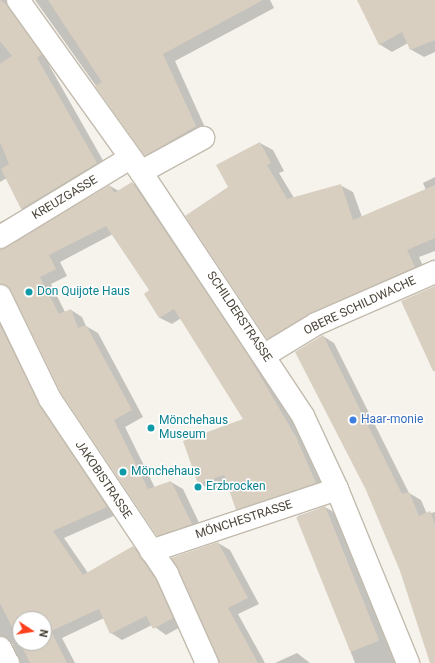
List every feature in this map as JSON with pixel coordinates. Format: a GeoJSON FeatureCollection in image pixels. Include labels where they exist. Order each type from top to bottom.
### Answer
{"type":"FeatureCollection","features":[{"type":"Feature","properties":{"kind":"street","name":"SCHILDERSTRASSE"},"geometry":{"type":"LineString","coordinates":[[18,0],[135,165],[265,355],[302,416],[337,489],[408,663]]}},
{"type":"Feature","properties":{"kind":"street","name":"KREUZGASSE"},"geometry":{"type":"LineString","coordinates":[[0,237],[135,165],[203,138]]}},
{"type":"Feature","properties":{"kind":"street","name":"OBERE SCHILDWACHE"},"geometry":{"type":"LineString","coordinates":[[265,355],[316,324],[435,272]]}},
{"type":"Feature","properties":{"kind":"street","name":"JAKOBISTRASSE"},"geometry":{"type":"LineString","coordinates":[[0,296],[50,399],[167,574],[207,663]]}},
{"type":"Feature","properties":{"kind":"street","name":"MÖNCHESTRASSE"},"geometry":{"type":"LineString","coordinates":[[151,551],[337,489]]}},
{"type":"Feature","properties":{"kind":"street"},"geometry":{"type":"LineString","coordinates":[[0,648],[8,663]]}},
{"type":"Feature","properties":{"kind":"building"},"geometry":{"type":"Polygon","coordinates":[[[0,0],[6,4],[42,54],[37,58],[97,163],[21,209],[1,169],[9,164],[0,142],[0,64],[12,56],[0,41],[0,0]]]}},
{"type":"Feature","properties":{"kind":"building"},"geometry":{"type":"Polygon","coordinates":[[[48,0],[263,0],[163,54],[196,126],[145,156],[95,86],[102,82],[48,0]]]}},
{"type":"Feature","properties":{"kind":"building"},"geometry":{"type":"Polygon","coordinates":[[[357,0],[435,0],[435,40],[410,50],[402,32],[379,45],[357,0]]]}},
{"type":"Feature","properties":{"kind":"building"},"geometry":{"type":"Polygon","coordinates":[[[260,142],[271,163],[267,165],[287,199],[341,184],[353,220],[435,185],[435,238],[407,250],[415,267],[311,313],[267,339],[185,216],[228,187],[216,165],[260,142]]]}},
{"type":"Feature","properties":{"kind":"building"},"geometry":{"type":"Polygon","coordinates":[[[132,182],[246,352],[296,437],[316,483],[236,510],[224,475],[198,484],[183,441],[243,419],[174,309],[159,318],[144,294],[149,290],[106,226],[49,255],[56,269],[40,277],[59,314],[71,309],[78,328],[86,325],[132,410],[114,420],[148,489],[171,481],[192,524],[157,536],[61,393],[11,291],[0,284],[0,249],[110,185],[114,193],[132,182]]]}},
{"type":"Feature","properties":{"kind":"building"},"geometry":{"type":"Polygon","coordinates":[[[435,286],[435,371],[433,371],[401,301],[435,286]]]}},
{"type":"Feature","properties":{"kind":"building"},"geometry":{"type":"Polygon","coordinates":[[[0,325],[40,406],[107,507],[53,531],[83,575],[133,546],[156,580],[173,618],[153,629],[146,616],[110,634],[99,609],[52,631],[52,611],[12,611],[12,627],[0,603],[0,325]]]}},
{"type":"Feature","properties":{"kind":"building"},"geometry":{"type":"Polygon","coordinates":[[[323,335],[402,494],[409,492],[419,516],[430,511],[435,524],[435,663],[430,663],[400,571],[366,490],[295,352],[323,335]]]}},
{"type":"Feature","properties":{"kind":"building"},"geometry":{"type":"Polygon","coordinates":[[[325,506],[379,640],[351,652],[296,518],[325,506]]]}},
{"type":"Feature","properties":{"kind":"building"},"geometry":{"type":"Polygon","coordinates":[[[218,542],[248,598],[228,608],[258,663],[219,663],[171,558],[218,542]]]}},
{"type":"Feature","properties":{"kind":"building"},"geometry":{"type":"Polygon","coordinates":[[[52,633],[67,663],[30,663],[24,651],[52,651],[52,633]]]}},
{"type":"Feature","properties":{"kind":"place","name":"Don Quijote Haus"},"geometry":{"type":"Point","coordinates":[29,292]}},
{"type":"Feature","properties":{"kind":"place","name":"Haar-monie"},"geometry":{"type":"Point","coordinates":[353,420]}},
{"type":"Feature","properties":{"kind":"place","name":"Mönchehaus Museum"},"geometry":{"type":"Point","coordinates":[151,428]}},
{"type":"Feature","properties":{"kind":"place","name":"Mönchehaus"},"geometry":{"type":"Point","coordinates":[123,472]}},
{"type":"Feature","properties":{"kind":"place","name":"Erzbrocken"},"geometry":{"type":"Point","coordinates":[198,487]}}]}
